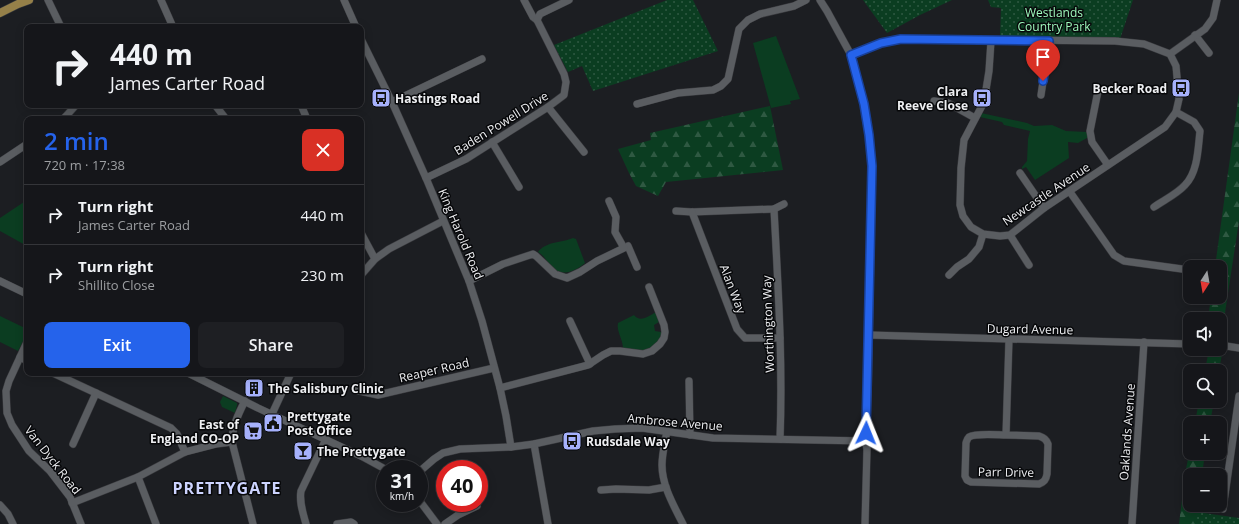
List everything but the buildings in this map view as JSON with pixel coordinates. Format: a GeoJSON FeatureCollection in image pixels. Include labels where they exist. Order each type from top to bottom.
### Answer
{"type":"FeatureCollection","features":[{"type":"Feature","properties":{"kind":"main road"},"geometry":{"type":"LineString","coordinates":[[0,13],[29,0]]}},
{"type":"Feature","properties":{"kind":"street"},"geometry":{"type":"LineString","coordinates":[[48,0],[60,24]]}},
{"type":"Feature","properties":{"kind":"street"},"geometry":{"type":"LineString","coordinates":[[162,0],[172,24]]}},
{"type":"Feature","properties":{"kind":"street"},"geometry":{"type":"LineString","coordinates":[[344,0],[355,24]]}},
{"type":"Feature","properties":{"kind":"street","name":"Baden Powell Drive"},"geometry":{"type":"LineString","coordinates":[[426,178],[466,159],[548,107],[564,95],[566,82],[564,74],[537,20],[533,17],[524,0]]}},
{"type":"Feature","properties":{"kind":"street"},"geometry":{"type":"LineString","coordinates":[[537,20],[540,14],[569,0]]}},
{"type":"Feature","properties":{"kind":"street"},"geometry":{"type":"LineString","coordinates":[[637,104],[678,93],[713,90],[721,86],[728,79],[739,29],[748,20],[760,14],[794,6],[806,0]]}},
{"type":"Feature","properties":{"kind":"street"},"geometry":{"type":"LineString","coordinates":[[820,0],[851,55],[864,104],[872,166],[868,405],[865,441],[867,449],[865,524]]}},
{"type":"Feature","properties":{"kind":"street"},"geometry":{"type":"LineString","coordinates":[[1170,54],[1205,28],[1213,18],[1217,0]]}},
{"type":"Feature","properties":{"kind":"street"},"geometry":{"type":"LineString","coordinates":[[1195,36],[1209,53]]}},
{"type":"Feature","properties":{"kind":"street"},"geometry":{"type":"LineString","coordinates":[[851,55],[881,43],[901,39],[1114,42],[1144,44],[1170,54],[1176,66],[1178,76],[1179,99],[1176,112],[1194,122],[1200,131],[1194,171],[1191,179],[1184,186],[1154,207]]}},
{"type":"Feature","properties":{"kind":"street"},"geometry":{"type":"LineString","coordinates":[[949,276],[957,267],[969,259],[979,247],[983,234],[971,227],[963,216],[960,205],[961,168],[964,140],[984,102],[989,71],[991,41]]}},
{"type":"Feature","properties":{"kind":"street"},"geometry":{"type":"LineString","coordinates":[[1041,95],[1049,41]]}},
{"type":"Feature","properties":{"kind":"street","name":"King Harold Road"},"geometry":{"type":"LineString","coordinates":[[364,45],[392,102],[426,178],[469,280],[500,388],[511,447]]}},
{"type":"Feature","properties":{"kind":"street"},"geometry":{"type":"LineString","coordinates":[[392,102],[482,59]]}},
{"type":"Feature","properties":{"kind":"street"},"geometry":{"type":"LineString","coordinates":[[1098,91],[1090,131],[1092,142],[1108,165]]}},
{"type":"Feature","properties":{"kind":"street"},"geometry":{"type":"LineString","coordinates":[[934,101],[948,103],[975,118]]}},
{"type":"Feature","properties":{"kind":"street"},"geometry":{"type":"LineString","coordinates":[[548,107],[584,152]]}},
{"type":"Feature","properties":{"kind":"street"},"geometry":{"type":"LineString","coordinates":[[67,116],[74,108]]}},
{"type":"Feature","properties":{"kind":"street"},"geometry":{"type":"LineString","coordinates":[[217,108],[224,116]]}},
{"type":"Feature","properties":{"kind":"street","name":"Newcastle Avenue"},"geometry":{"type":"LineString","coordinates":[[983,234],[1000,236],[1010,234],[1044,208],[1070,192],[1165,126],[1176,112]]}},
{"type":"Feature","properties":{"kind":"street"},"geometry":{"type":"LineString","coordinates":[[492,142],[519,187]]}},
{"type":"Feature","properties":{"kind":"street"},"geometry":{"type":"LineString","coordinates":[[0,162],[24,146]]}},
{"type":"Feature","properties":{"kind":"street"},"geometry":{"type":"LineString","coordinates":[[1020,173],[1044,208]]}},
{"type":"Feature","properties":{"kind":"street"},"geometry":{"type":"LineString","coordinates":[[1070,192],[1114,255],[1124,261],[1182,269]]}},
{"type":"Feature","properties":{"kind":"street"},"geometry":{"type":"LineString","coordinates":[[609,200],[616,216],[615,232],[628,246],[637,267]]}},
{"type":"Feature","properties":{"kind":"street"},"geometry":{"type":"LineString","coordinates":[[676,210],[692,212],[774,209],[784,204]]}},
{"type":"Feature","properties":{"kind":"street","name":"Worthington Way"},"geometry":{"type":"LineString","coordinates":[[774,209],[780,338],[780,439]]}},
{"type":"Feature","properties":{"kind":"street","name":"Alan Way"},"geometry":{"type":"LineString","coordinates":[[692,212],[737,329],[745,338],[780,338]]}},
{"type":"Feature","properties":{"kind":"street"},"geometry":{"type":"LineString","coordinates":[[364,272],[375,259],[389,249],[443,221]]}},
{"type":"Feature","properties":{"kind":"street"},"geometry":{"type":"LineString","coordinates":[[1010,234],[1029,265]]}},
{"type":"Feature","properties":{"kind":"street"},"geometry":{"type":"LineString","coordinates":[[364,240],[375,259]]}},
{"type":"Feature","properties":{"kind":"street"},"geometry":{"type":"LineString","coordinates":[[469,280],[503,264],[533,254],[555,274],[567,278],[628,246]]}},
{"type":"Feature","properties":{"kind":"street"},"geometry":{"type":"LineString","coordinates":[[0,281],[24,293]]}},
{"type":"Feature","properties":{"kind":"street"},"geometry":{"type":"LineString","coordinates":[[500,388],[590,364],[611,351],[643,354],[652,351],[664,338],[664,326],[649,287]]}},
{"type":"Feature","properties":{"kind":"street"},"geometry":{"type":"LineString","coordinates":[[570,321],[590,364]]}},
{"type":"Feature","properties":{"kind":"street","name":"Dugard Avenue"},"geometry":{"type":"LineString","coordinates":[[869,336],[1183,344]]}},
{"type":"Feature","properties":{"kind":"street"},"geometry":{"type":"LineString","coordinates":[[1006,435],[1009,339]]}},
{"type":"Feature","properties":{"kind":"street","name":"Oaklands Avenue"},"geometry":{"type":"LineString","coordinates":[[1132,524],[1144,342]]}},
{"type":"Feature","properties":{"kind":"street"},"geometry":{"type":"LineString","coordinates":[[1227,346],[1239,348]]}},
{"type":"Feature","properties":{"kind":"street","name":"Van Dyck Road"},"geometry":{"type":"LineString","coordinates":[[24,348],[6,391],[8,413],[12,425],[29,451],[50,471],[70,497],[81,524]]}},
{"type":"Feature","properties":{"kind":"street"},"geometry":{"type":"LineString","coordinates":[[20,357],[24,359]]}},
{"type":"Feature","properties":{"kind":"street","name":"Reaper Road"},"geometry":{"type":"LineString","coordinates":[[355,390],[378,394],[494,368]]}},
{"type":"Feature","properties":{"kind":"street"},"geometry":{"type":"LineString","coordinates":[[59,376],[171,428],[177,434],[185,452]]}},
{"type":"Feature","properties":{"kind":"street"},"geometry":{"type":"LineString","coordinates":[[194,376],[376,463]]}},
{"type":"Feature","properties":{"kind":"street"},"geometry":{"type":"LineString","coordinates":[[272,414],[290,376]]}},
{"type":"Feature","properties":{"kind":"street"},"geometry":{"type":"LineString","coordinates":[[0,379],[9,381]]}},
{"type":"Feature","properties":{"kind":"street"},"geometry":{"type":"LineString","coordinates":[[689,381],[690,435]]}},
{"type":"Feature","properties":{"kind":"street"},"geometry":{"type":"LineString","coordinates":[[73,444],[96,393]]}},
{"type":"Feature","properties":{"kind":"street"},"geometry":{"type":"LineString","coordinates":[[1227,481],[1239,396]]}},
{"type":"Feature","properties":{"kind":"street"},"geometry":{"type":"LineString","coordinates":[[244,401],[232,433],[232,442],[253,524]]}},
{"type":"Feature","properties":{"kind":"street","name":"Ambrose Avenue"},"geometry":{"type":"LineString","coordinates":[[428,464],[443,453],[460,449],[511,447],[534,444],[593,431],[615,429],[642,428],[713,438],[865,441]]}},
{"type":"Feature","properties":{"kind":"street"},"geometry":{"type":"LineString","coordinates":[[667,431],[662,465],[663,476],[666,487],[683,524]]}},
{"type":"Feature","properties":{"kind":"street","name":"Parr Drive"},"geometry":{"type":"LineString","coordinates":[[976,435],[1006,435],[1039,436],[1046,441],[1048,444],[1046,479],[1043,482],[1039,484],[971,482],[967,480],[965,476],[965,449],[968,438],[976,435]]}},
{"type":"Feature","properties":{"kind":"street"},"geometry":{"type":"LineString","coordinates":[[306,524],[300,496],[326,439]]}},
{"type":"Feature","properties":{"kind":"street"},"geometry":{"type":"LineString","coordinates":[[72,503],[138,477],[185,452],[216,444],[232,442]]}},
{"type":"Feature","properties":{"kind":"street"},"geometry":{"type":"LineString","coordinates":[[534,444],[548,524]]}},
{"type":"Feature","properties":{"kind":"street"},"geometry":{"type":"LineString","coordinates":[[138,477],[156,524]]}},
{"type":"Feature","properties":{"kind":"street"},"geometry":{"type":"LineString","coordinates":[[601,490],[649,490],[666,487]]}},
{"type":"Feature","properties":{"kind":"street"},"geometry":{"type":"LineString","coordinates":[[0,506],[8,514],[13,524]]}},
{"type":"Feature","properties":{"kind":"street"},"geometry":{"type":"LineString","coordinates":[[428,512],[437,524]]}},
{"type":"Feature","properties":{"kind":"street"},"geometry":{"type":"LineString","coordinates":[[445,524],[464,512]]}},
{"type":"Feature","properties":{"kind":"street"},"geometry":{"type":"LineString","coordinates":[[337,524],[351,522],[354,524]]}},
{"type":"Feature","properties":{"kind":"green space"},"geometry":{"type":"Polygon","coordinates":[[[667,0],[693,0],[718,51],[593,91],[582,66],[568,72],[554,45],[667,0]]]}},
{"type":"Feature","properties":{"kind":"green space"},"geometry":{"type":"Polygon","coordinates":[[[863,0],[952,0],[887,33],[863,0]]]}},
{"type":"Feature","properties":{"kind":"green space","name":"Westlands Country Park"},"geometry":{"type":"Polygon","coordinates":[[[988,0],[1133,0],[1120,39],[1000,36],[1001,8],[991,7],[988,0]]]}},
{"type":"Feature","properties":{"kind":"green space"},"geometry":{"type":"Polygon","coordinates":[[[776,36],[800,99],[790,101],[791,104],[771,108],[753,43],[776,36]]]}},
{"type":"Feature","properties":{"kind":"green space"},"geometry":{"type":"Polygon","coordinates":[[[1239,93],[1239,221],[1227,300],[1227,260],[1216,260],[1239,93]]]}},
{"type":"Feature","properties":{"kind":"green space"},"geometry":{"type":"Polygon","coordinates":[[[770,106],[783,170],[666,182],[658,196],[636,186],[618,149],[651,140],[650,133],[770,106]]]}},
{"type":"Feature","properties":{"kind":"green space"},"geometry":{"type":"Polygon","coordinates":[[[981,113],[1027,123],[1034,126],[1052,125],[1066,131],[1087,132],[1087,138],[1078,143],[1068,142],[1069,158],[1035,180],[1026,167],[1022,169],[1027,161],[1030,131],[1004,125],[1002,122],[980,117],[981,113]]]}},
{"type":"Feature","properties":{"kind":"green space"},"geometry":{"type":"Polygon","coordinates":[[[24,202],[24,244],[0,231],[0,218],[24,202]]]}},
{"type":"Feature","properties":{"kind":"green space"},"geometry":{"type":"Polygon","coordinates":[[[573,238],[576,239],[585,263],[573,271],[559,272],[555,270],[538,252],[541,248],[550,244],[573,238]]]}},
{"type":"Feature","properties":{"kind":"green space"},"geometry":{"type":"Polygon","coordinates":[[[1210,304],[1226,304],[1225,312],[1209,312],[1210,304]]]}},
{"type":"Feature","properties":{"kind":"green space"},"geometry":{"type":"Polygon","coordinates":[[[656,312],[659,322],[654,325],[655,331],[661,332],[662,336],[653,348],[643,352],[623,349],[618,323],[634,315],[642,319],[656,312]]]}},
{"type":"Feature","properties":{"kind":"green space"},"geometry":{"type":"Polygon","coordinates":[[[0,316],[24,328],[24,340],[18,351],[0,342],[0,316]]]}},
{"type":"Feature","properties":{"kind":"green space"},"geometry":{"type":"Polygon","coordinates":[[[1208,356],[1222,356],[1220,364],[1206,364],[1208,356]]]}},
{"type":"Feature","properties":{"kind":"green space"},"geometry":{"type":"Polygon","coordinates":[[[223,396],[237,403],[235,413],[222,407],[220,402],[223,396]]]}},
{"type":"Feature","properties":{"kind":"green space"},"geometry":{"type":"Polygon","coordinates":[[[1198,408],[1213,408],[1211,416],[1196,416],[1198,408]]]}},
{"type":"Feature","properties":{"kind":"green space"},"geometry":{"type":"Polygon","coordinates":[[[1188,460],[1204,460],[1203,468],[1186,468],[1188,460]]]}},
{"type":"Feature","properties":{"kind":"green space"},"geometry":{"type":"Polygon","coordinates":[[[1183,491],[1183,512],[1197,512],[1201,524],[1179,524],[1183,491]]]}},
{"type":"Feature","properties":{"kind":"green space"},"geometry":{"type":"Polygon","coordinates":[[[1197,512],[1239,518],[1239,524],[1196,524],[1197,512]]]}},
{"type":"Feature","properties":{"kind":"place","name":"Becker Road"},"geometry":{"type":"Point","coordinates":[1181,88]}},
{"type":"Feature","properties":{"kind":"place","name":"Hastings Road"},"geometry":{"type":"Point","coordinates":[381,98]}},
{"type":"Feature","properties":{"kind":"place","name":"Clara Reeve Close"},"geometry":{"type":"Point","coordinates":[982,98]}},
{"type":"Feature","properties":{"kind":"place","name":"The Salisbury Clinic"},"geometry":{"type":"Point","coordinates":[254,388]}},
{"type":"Feature","properties":{"kind":"place","name":"Prettygate Post Office"},"geometry":{"type":"Point","coordinates":[273,423]}},
{"type":"Feature","properties":{"kind":"place","name":"East of England CO-OP"},"geometry":{"type":"Point","coordinates":[253,431]}},
{"type":"Feature","properties":{"kind":"place","name":"Rudsdale Way"},"geometry":{"type":"Point","coordinates":[572,441]}},
{"type":"Feature","properties":{"kind":"place","name":"The Prettygate"},"geometry":{"type":"Point","coordinates":[303,451]}},
{"type":"Feature","properties":{"kind":"district","name":"PRETTYGATE"},"geometry":{"type":"Point","coordinates":[227,488]}},
{"type":"Feature","properties":{"kind":"route"},"geometry":{"type":"LineString","coordinates":[[866,433],[872,166],[864,104],[851,55],[881,43],[901,39],[1049,41],[1043,81]]}}]}
